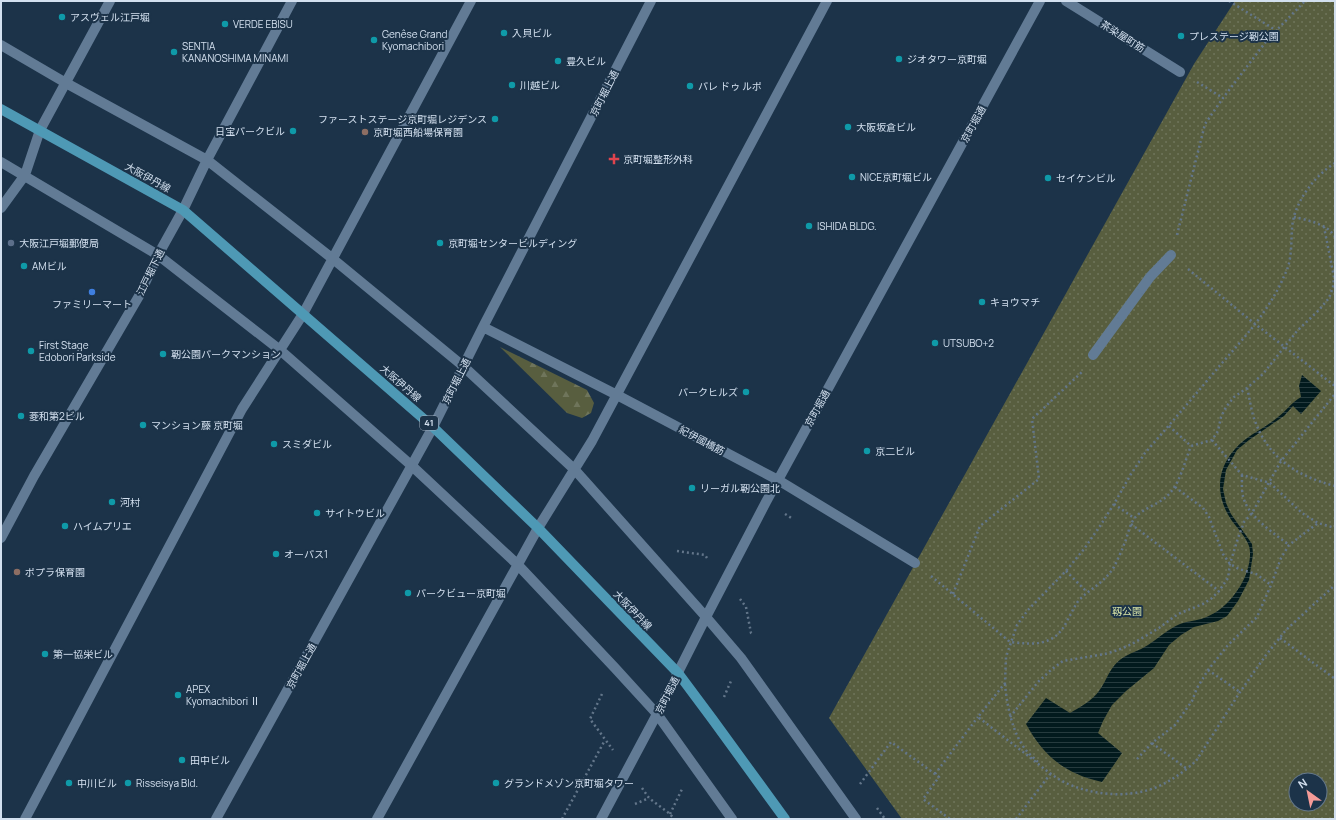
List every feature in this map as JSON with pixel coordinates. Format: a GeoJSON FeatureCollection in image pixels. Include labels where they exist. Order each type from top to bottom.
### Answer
{"type":"FeatureCollection","features":[{"type":"Feature","properties":{"kind":"main road","name":"大阪伊丹線"},"geometry":{"type":"LineString","coordinates":[[1,109],[183,210],[433,427],[538,528],[678,673],[785,819]]}},
{"type":"Feature","properties":{"kind":"street"},"geometry":{"type":"LineString","coordinates":[[1,208],[25,175],[40,130],[110,1]]}},
{"type":"Feature","properties":{"kind":"street","name":"江戸堀下通"},"geometry":{"type":"LineString","coordinates":[[1,538],[34,476],[139,296],[158,255],[183,210],[207,160],[292,1]]}},
{"type":"Feature","properties":{"kind":"street"},"geometry":{"type":"LineString","coordinates":[[25,819],[242,409],[304,314],[471,1]]}},
{"type":"Feature","properties":{"kind":"street","name":"京町堀上通"},"geometry":{"type":"LineString","coordinates":[[216,819],[433,427],[651,1]]}},
{"type":"Feature","properties":{"kind":"street"},"geometry":{"type":"LineString","coordinates":[[377,819],[538,528],[592,441],[827,1]]}},
{"type":"Feature","properties":{"kind":"street","name":"京町堀通"},"geometry":{"type":"LineString","coordinates":[[601,819],[778,480],[1040,1]]}},
{"type":"Feature","properties":{"kind":"street","name":"茶染屋町筋"},"geometry":{"type":"LineString","coordinates":[[1066,1],[1180,72]]}},
{"type":"Feature","properties":{"kind":"street"},"geometry":{"type":"LineString","coordinates":[[1,45],[66,83],[207,160],[333,259],[464,366],[575,470],[706,616],[741,658],[856,819]]}},
{"type":"Feature","properties":{"kind":"street"},"geometry":{"type":"LineString","coordinates":[[1,162],[158,255],[280,350],[412,466],[518,565],[610,662],[657,714],[732,819]]}},
{"type":"Feature","properties":{"kind":"street"},"geometry":{"type":"LineString","coordinates":[[1093,356],[1150,277],[1171,255]]}},
{"type":"Feature","properties":{"kind":"street","name":"紀伊國橋筋"},"geometry":{"type":"LineString","coordinates":[[483,327],[617,395],[778,480],[915,563]]}},
{"type":"Feature","properties":{"kind":"path"},"geometry":{"type":"LineString","coordinates":[[1229,1],[1276,31]]}},
{"type":"Feature","properties":{"kind":"path"},"geometry":{"type":"LineString","coordinates":[[1305,1],[1268,39],[1205,124],[1171,255],[1255,324],[1335,386]]}},
{"type":"Feature","properties":{"kind":"path"},"geometry":{"type":"LineString","coordinates":[[1180,72],[1223,98]]}},
{"type":"Feature","properties":{"kind":"path"},"geometry":{"type":"LineString","coordinates":[[1050,773],[1025,748],[1010,716],[1005,683],[1006,657],[1017,625],[1028,610],[1066,571],[1092,538],[1131,474],[1146,453],[1255,324],[1278,290],[1286,273],[1290,258],[1294,217],[1299,204],[1314,180],[1335,163]]}},
{"type":"Feature","properties":{"kind":"path"},"geometry":{"type":"LineString","coordinates":[[1294,217],[1312,221],[1333,233],[1335,237]]}},
{"type":"Feature","properties":{"kind":"path"},"geometry":{"type":"LineString","coordinates":[[1192,446],[1212,440],[1218,432],[1221,417],[1234,397],[1263,374],[1297,331],[1329,298],[1333,287],[1334,277],[1324,227]]}},
{"type":"Feature","properties":{"kind":"path"},"geometry":{"type":"LineString","coordinates":[[953,594],[980,526],[1039,479],[1032,419],[1082,372],[1093,356]]}},
{"type":"Feature","properties":{"kind":"path"},"geometry":{"type":"LineString","coordinates":[[1247,388],[1255,420],[1264,441],[1281,461],[1304,476],[1335,486]]}},
{"type":"Feature","properties":{"kind":"path"},"geometry":{"type":"LineString","coordinates":[[1010,716],[1038,682],[1063,661],[1105,654],[1132,644],[1159,628],[1178,614],[1203,604],[1219,591],[1228,578],[1230,564],[1244,522],[1252,513],[1281,461],[1335,394]]}},
{"type":"Feature","properties":{"kind":"path"},"geometry":{"type":"LineString","coordinates":[[1169,426],[1192,446]]}},
{"type":"Feature","properties":{"kind":"path"},"geometry":{"type":"LineString","coordinates":[[1212,440],[1242,475],[1270,483],[1302,513],[1318,523],[1335,528]]}},
{"type":"Feature","properties":{"kind":"path"},"geometry":{"type":"LineString","coordinates":[[915,563],[1010,642],[1038,644],[1048,642],[1059,634],[1067,623],[1075,606],[1087,592],[1098,586],[1107,577],[1125,543],[1134,518],[1157,504],[1175,487],[1192,446]]}},
{"type":"Feature","properties":{"kind":"path"},"geometry":{"type":"LineString","coordinates":[[1242,475],[1242,491],[1245,503],[1252,513],[1289,545]]}},
{"type":"Feature","properties":{"kind":"path"},"geometry":{"type":"LineString","coordinates":[[1175,487],[1203,508],[1209,517],[1223,554],[1230,564],[1239,570],[1256,574],[1271,585]]}},
{"type":"Feature","properties":{"kind":"path"},"geometry":{"type":"LineString","coordinates":[[1114,504],[1134,518]]}},
{"type":"Feature","properties":{"kind":"path"},"geometry":{"type":"LineString","coordinates":[[1137,759],[1152,743],[1176,725],[1192,701],[1197,688],[1208,670],[1228,644],[1257,617],[1281,558],[1289,545],[1318,523]]}},
{"type":"Feature","properties":{"kind":"path"},"geometry":{"type":"LineString","coordinates":[[1131,524],[1219,591]]}},
{"type":"Feature","properties":{"kind":"path"},"geometry":{"type":"LineString","coordinates":[[674,550],[705,555],[707,558]]}},
{"type":"Feature","properties":{"kind":"path"},"geometry":{"type":"LineString","coordinates":[[1066,571],[1087,592]]}},
{"type":"Feature","properties":{"kind":"path"},"geometry":{"type":"LineString","coordinates":[[978,717],[1050,773],[1066,783],[1095,793],[1144,791],[1161,786],[1187,769],[1196,761],[1266,654],[1299,617],[1335,585]]}},
{"type":"Feature","properties":{"kind":"path"},"geometry":{"type":"LineString","coordinates":[[746,608],[751,633]]}},
{"type":"Feature","properties":{"kind":"path"},"geometry":{"type":"LineString","coordinates":[[1280,638],[1335,679]]}},
{"type":"Feature","properties":{"kind":"path"},"geometry":{"type":"LineString","coordinates":[[1208,670],[1240,692]]}},
{"type":"Feature","properties":{"kind":"path"},"geometry":{"type":"LineString","coordinates":[[935,774],[1005,683]]}},
{"type":"Feature","properties":{"kind":"path"},"geometry":{"type":"LineString","coordinates":[[590,719],[602,694]]}},
{"type":"Feature","properties":{"kind":"path"},"geometry":{"type":"LineString","coordinates":[[562,819],[605,740]]}},
{"type":"Feature","properties":{"kind":"path"},"geometry":{"type":"LineString","coordinates":[[860,784],[891,742],[939,777],[923,799],[950,819]]}},
{"type":"Feature","properties":{"kind":"path"},"geometry":{"type":"LineString","coordinates":[[1152,743],[1187,769]]}},
{"type":"Feature","properties":{"kind":"path"},"geometry":{"type":"LineString","coordinates":[[1016,819],[1050,773]]}},
{"type":"Feature","properties":{"kind":"path"},"geometry":{"type":"LineString","coordinates":[[649,798],[670,814],[674,819]]}},
{"type":"Feature","properties":{"kind":"green space","name":"靱公園"},"geometry":{"type":"Polygon","coordinates":[[[1235,1],[1335,1],[1335,819],[902,819],[829,718],[1194,64],[1235,1]]]}},
{"type":"Feature","properties":{"kind":"green space"},"geometry":{"type":"Polygon","coordinates":[[[500,347],[587,390],[594,403],[591,413],[582,418],[567,413],[500,347]]]}},
{"type":"Feature","properties":{"kind":"shaded area"},"geometry":{"type":"Polygon","coordinates":[[[1302,375],[1321,391],[1301,414],[1293,406],[1284,416],[1249,440],[1237,450],[1226,470],[1223,489],[1226,503],[1231,514],[1252,544],[1253,554],[1249,580],[1238,601],[1227,616],[1218,621],[1194,627],[1181,635],[1169,645],[1154,668],[1126,691],[1112,705],[1098,733],[1122,753],[1102,782],[1089,779],[1067,769],[1048,755],[1040,746],[1026,724],[1046,698],[1070,713],[1082,706],[1096,695],[1111,670],[1121,659],[1145,647],[1176,626],[1185,622],[1201,619],[1215,613],[1232,598],[1245,575],[1249,563],[1250,550],[1246,539],[1232,521],[1223,503],[1220,485],[1221,475],[1228,457],[1240,444],[1273,421],[1301,397],[1299,386],[1302,375]]]}},
{"type":"Feature","properties":{"kind":"place","name":"アスヴェル江戸堀"},"geometry":{"type":"Point","coordinates":[62,17]}},
{"type":"Feature","properties":{"kind":"place","name":"VERDE EBISU"},"geometry":{"type":"Point","coordinates":[225,24]}},
{"type":"Feature","properties":{"kind":"place","name":"入貝ビル"},"geometry":{"type":"Point","coordinates":[504,33]}},
{"type":"Feature","properties":{"kind":"place","name":"プレステージ靭公園"},"geometry":{"type":"Point","coordinates":[1181,36]}},
{"type":"Feature","properties":{"kind":"place","name":"Genêse Grand Kyomachibori"},"geometry":{"type":"Point","coordinates":[374,40]}},
{"type":"Feature","properties":{"kind":"place","name":"SENTIA KANANOSHIMA MINAMI"},"geometry":{"type":"Point","coordinates":[174,52]}},
{"type":"Feature","properties":{"kind":"place","name":"ジオタワー京町堀"},"geometry":{"type":"Point","coordinates":[899,59]}},
{"type":"Feature","properties":{"kind":"place","name":"豊久ビル"},"geometry":{"type":"Point","coordinates":[558,61]}},
{"type":"Feature","properties":{"kind":"place","name":"川越ビル"},"geometry":{"type":"Point","coordinates":[512,85]}},
{"type":"Feature","properties":{"kind":"place","name":"パレ ドゥ ルポ"},"geometry":{"type":"Point","coordinates":[690,86]}},
{"type":"Feature","properties":{"kind":"place","name":"ファーストステージ京町堀レジデンス"},"geometry":{"type":"Point","coordinates":[495,119]}},
{"type":"Feature","properties":{"kind":"place","name":"大阪坂倉ビル"},"geometry":{"type":"Point","coordinates":[848,127]}},
{"type":"Feature","properties":{"kind":"place","name":"日宝パークビル"},"geometry":{"type":"Point","coordinates":[293,131]}},
{"type":"Feature","properties":{"kind":"place","name":"京町堀西船場保育園"},"geometry":{"type":"Point","coordinates":[365,132]}},
{"type":"Feature","properties":{"kind":"place","name":"京町堀整形外科"},"geometry":{"type":"Point","coordinates":[614,159]}},
{"type":"Feature","properties":{"kind":"place","name":"NICE京町堀ビル"},"geometry":{"type":"Point","coordinates":[852,177]}},
{"type":"Feature","properties":{"kind":"place","name":"セイケンビル"},"geometry":{"type":"Point","coordinates":[1048,178]}},
{"type":"Feature","properties":{"kind":"place","name":"ISHIDA BLDG."},"geometry":{"type":"Point","coordinates":[809,226]}},
{"type":"Feature","properties":{"kind":"place","name":"大阪江戸堀郵便局"},"geometry":{"type":"Point","coordinates":[11,243]}},
{"type":"Feature","properties":{"kind":"place","name":"京町堀センタービルディング"},"geometry":{"type":"Point","coordinates":[440,243]}},
{"type":"Feature","properties":{"kind":"place","name":"AMビル"},"geometry":{"type":"Point","coordinates":[24,266]}},
{"type":"Feature","properties":{"kind":"place","name":"ファミリーマート"},"geometry":{"type":"Point","coordinates":[92,292]}},
{"type":"Feature","properties":{"kind":"place","name":"キョウマチ"},"geometry":{"type":"Point","coordinates":[982,302]}},
{"type":"Feature","properties":{"kind":"place","name":"UTSUBO+2"},"geometry":{"type":"Point","coordinates":[935,343]}},
{"type":"Feature","properties":{"kind":"place","name":"First Stage Edobori Parkside"},"geometry":{"type":"Point","coordinates":[31,351]}},
{"type":"Feature","properties":{"kind":"place","name":"靭公園パークマンション"},"geometry":{"type":"Point","coordinates":[163,354]}},
{"type":"Feature","properties":{"kind":"place","name":"パークヒルズ"},"geometry":{"type":"Point","coordinates":[746,392]}},
{"type":"Feature","properties":{"kind":"place","name":"菱和第2ビル"},"geometry":{"type":"Point","coordinates":[21,416]}},
{"type":"Feature","properties":{"kind":"place","name":"マンション藤 京町堀"},"geometry":{"type":"Point","coordinates":[143,425]}},
{"type":"Feature","properties":{"kind":"place","name":"スミダビル"},"geometry":{"type":"Point","coordinates":[274,444]}},
{"type":"Feature","properties":{"kind":"place","name":"京二ビル"},"geometry":{"type":"Point","coordinates":[867,451]}},
{"type":"Feature","properties":{"kind":"place","name":"リーガル靭公園北"},"geometry":{"type":"Point","coordinates":[692,488]}},
{"type":"Feature","properties":{"kind":"place","name":"河村"},"geometry":{"type":"Point","coordinates":[112,502]}},
{"type":"Feature","properties":{"kind":"place","name":"サイトウビル"},"geometry":{"type":"Point","coordinates":[317,513]}},
{"type":"Feature","properties":{"kind":"place","name":"ハイムプリエ"},"geometry":{"type":"Point","coordinates":[65,526]}},
{"type":"Feature","properties":{"kind":"place","name":"オーパス1"},"geometry":{"type":"Point","coordinates":[276,554]}},
{"type":"Feature","properties":{"kind":"place","name":"ポプラ保育園"},"geometry":{"type":"Point","coordinates":[17,572]}},
{"type":"Feature","properties":{"kind":"place","name":"パークビュー京町堀"},"geometry":{"type":"Point","coordinates":[408,593]}},
{"type":"Feature","properties":{"kind":"place","name":"第一協栄ビル"},"geometry":{"type":"Point","coordinates":[45,654]}},
{"type":"Feature","properties":{"kind":"place","name":"APEX Kyomachibori Ⅱ"},"geometry":{"type":"Point","coordinates":[178,695]}},
{"type":"Feature","properties":{"kind":"place","name":"田中ビル"},"geometry":{"type":"Point","coordinates":[182,760]}},
{"type":"Feature","properties":{"kind":"place","name":"中川ビル"},"geometry":{"type":"Point","coordinates":[69,783]}},
{"type":"Feature","properties":{"kind":"place","name":"Risseisya Bld."},"geometry":{"type":"Point","coordinates":[128,783]}},
{"type":"Feature","properties":{"kind":"place","name":"グランドメゾン京町堀タワー"},"geometry":{"type":"Point","coordinates":[496,783]}}]}
